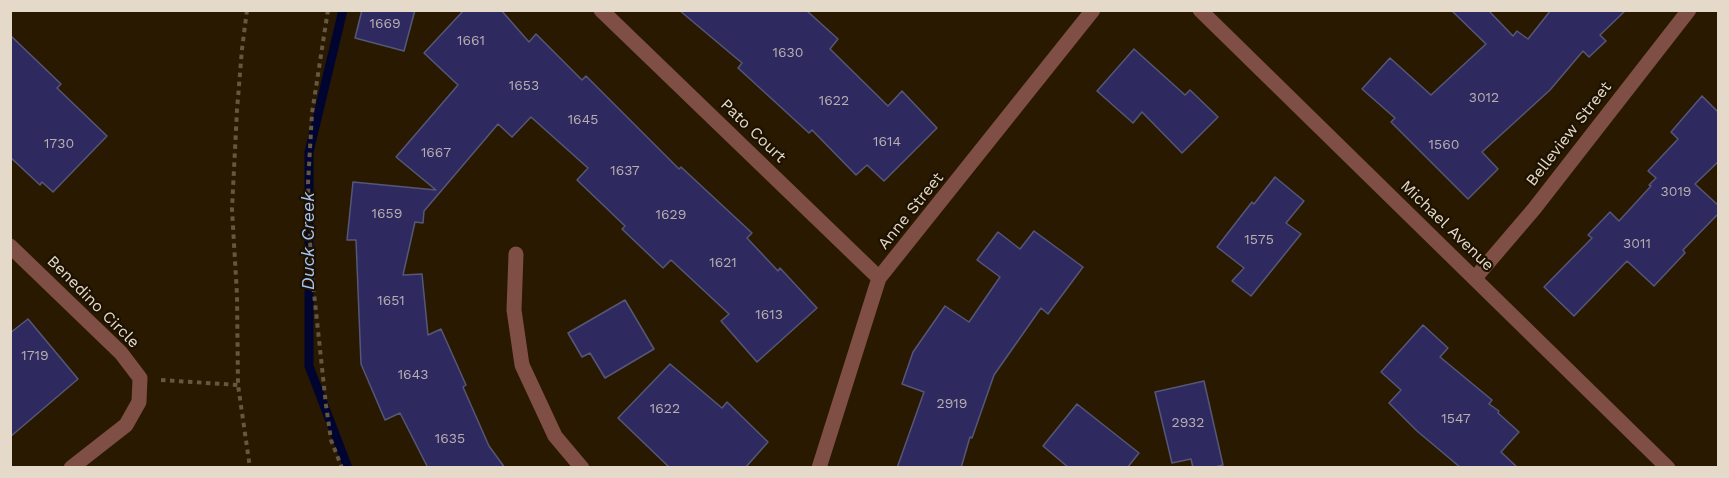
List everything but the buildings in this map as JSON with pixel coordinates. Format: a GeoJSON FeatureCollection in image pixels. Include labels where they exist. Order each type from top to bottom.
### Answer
{"type":"FeatureCollection","features":[{"type":"Feature","properties":{"kind":"street","name":"Pato Court"},"geometry":{"type":"LineString","coordinates":[[601,10],[879,278]]}},
{"type":"Feature","properties":{"kind":"street","name":"Anne Street"},"geometry":{"type":"LineString","coordinates":[[819,468],[879,278],[1093,10]]}},
{"type":"Feature","properties":{"kind":"street","name":"Michael Avenue"},"geometry":{"type":"LineString","coordinates":[[1200,10],[1668,468]]}},
{"type":"Feature","properties":{"kind":"street","name":"Belleview Street"},"geometry":{"type":"LineString","coordinates":[[1475,278],[1541,200],[1689,10]]}},
{"type":"Feature","properties":{"kind":"street","name":"Benedino Circle"},"geometry":{"type":"LineString","coordinates":[[10,246],[121,353],[140,378]]}},
{"type":"Feature","properties":{"kind":"street"},"geometry":{"type":"LineString","coordinates":[[516,254],[514,309],[522,365],[555,436],[582,468]]}},
{"type":"Feature","properties":{"kind":"street"},"geometry":{"type":"LineString","coordinates":[[71,468],[126,425],[139,402],[140,378]]}},
{"type":"Feature","properties":{"kind":"path"},"geometry":{"type":"LineString","coordinates":[[247,10],[237,110],[232,209],[237,295],[238,385],[250,468]]}},
{"type":"Feature","properties":{"kind":"path"},"geometry":{"type":"LineString","coordinates":[[328,10],[312,113],[308,184],[311,265],[326,405],[331,440],[342,468]]}},
{"type":"Feature","properties":{"kind":"path"},"geometry":{"type":"LineString","coordinates":[[140,378],[238,385]]}},
{"type":"Feature","properties":{"kind":"waterway","name":"Duck Creek"},"geometry":{"type":"LineString","coordinates":[[343,10],[309,152],[309,366],[348,468]]}}]}
